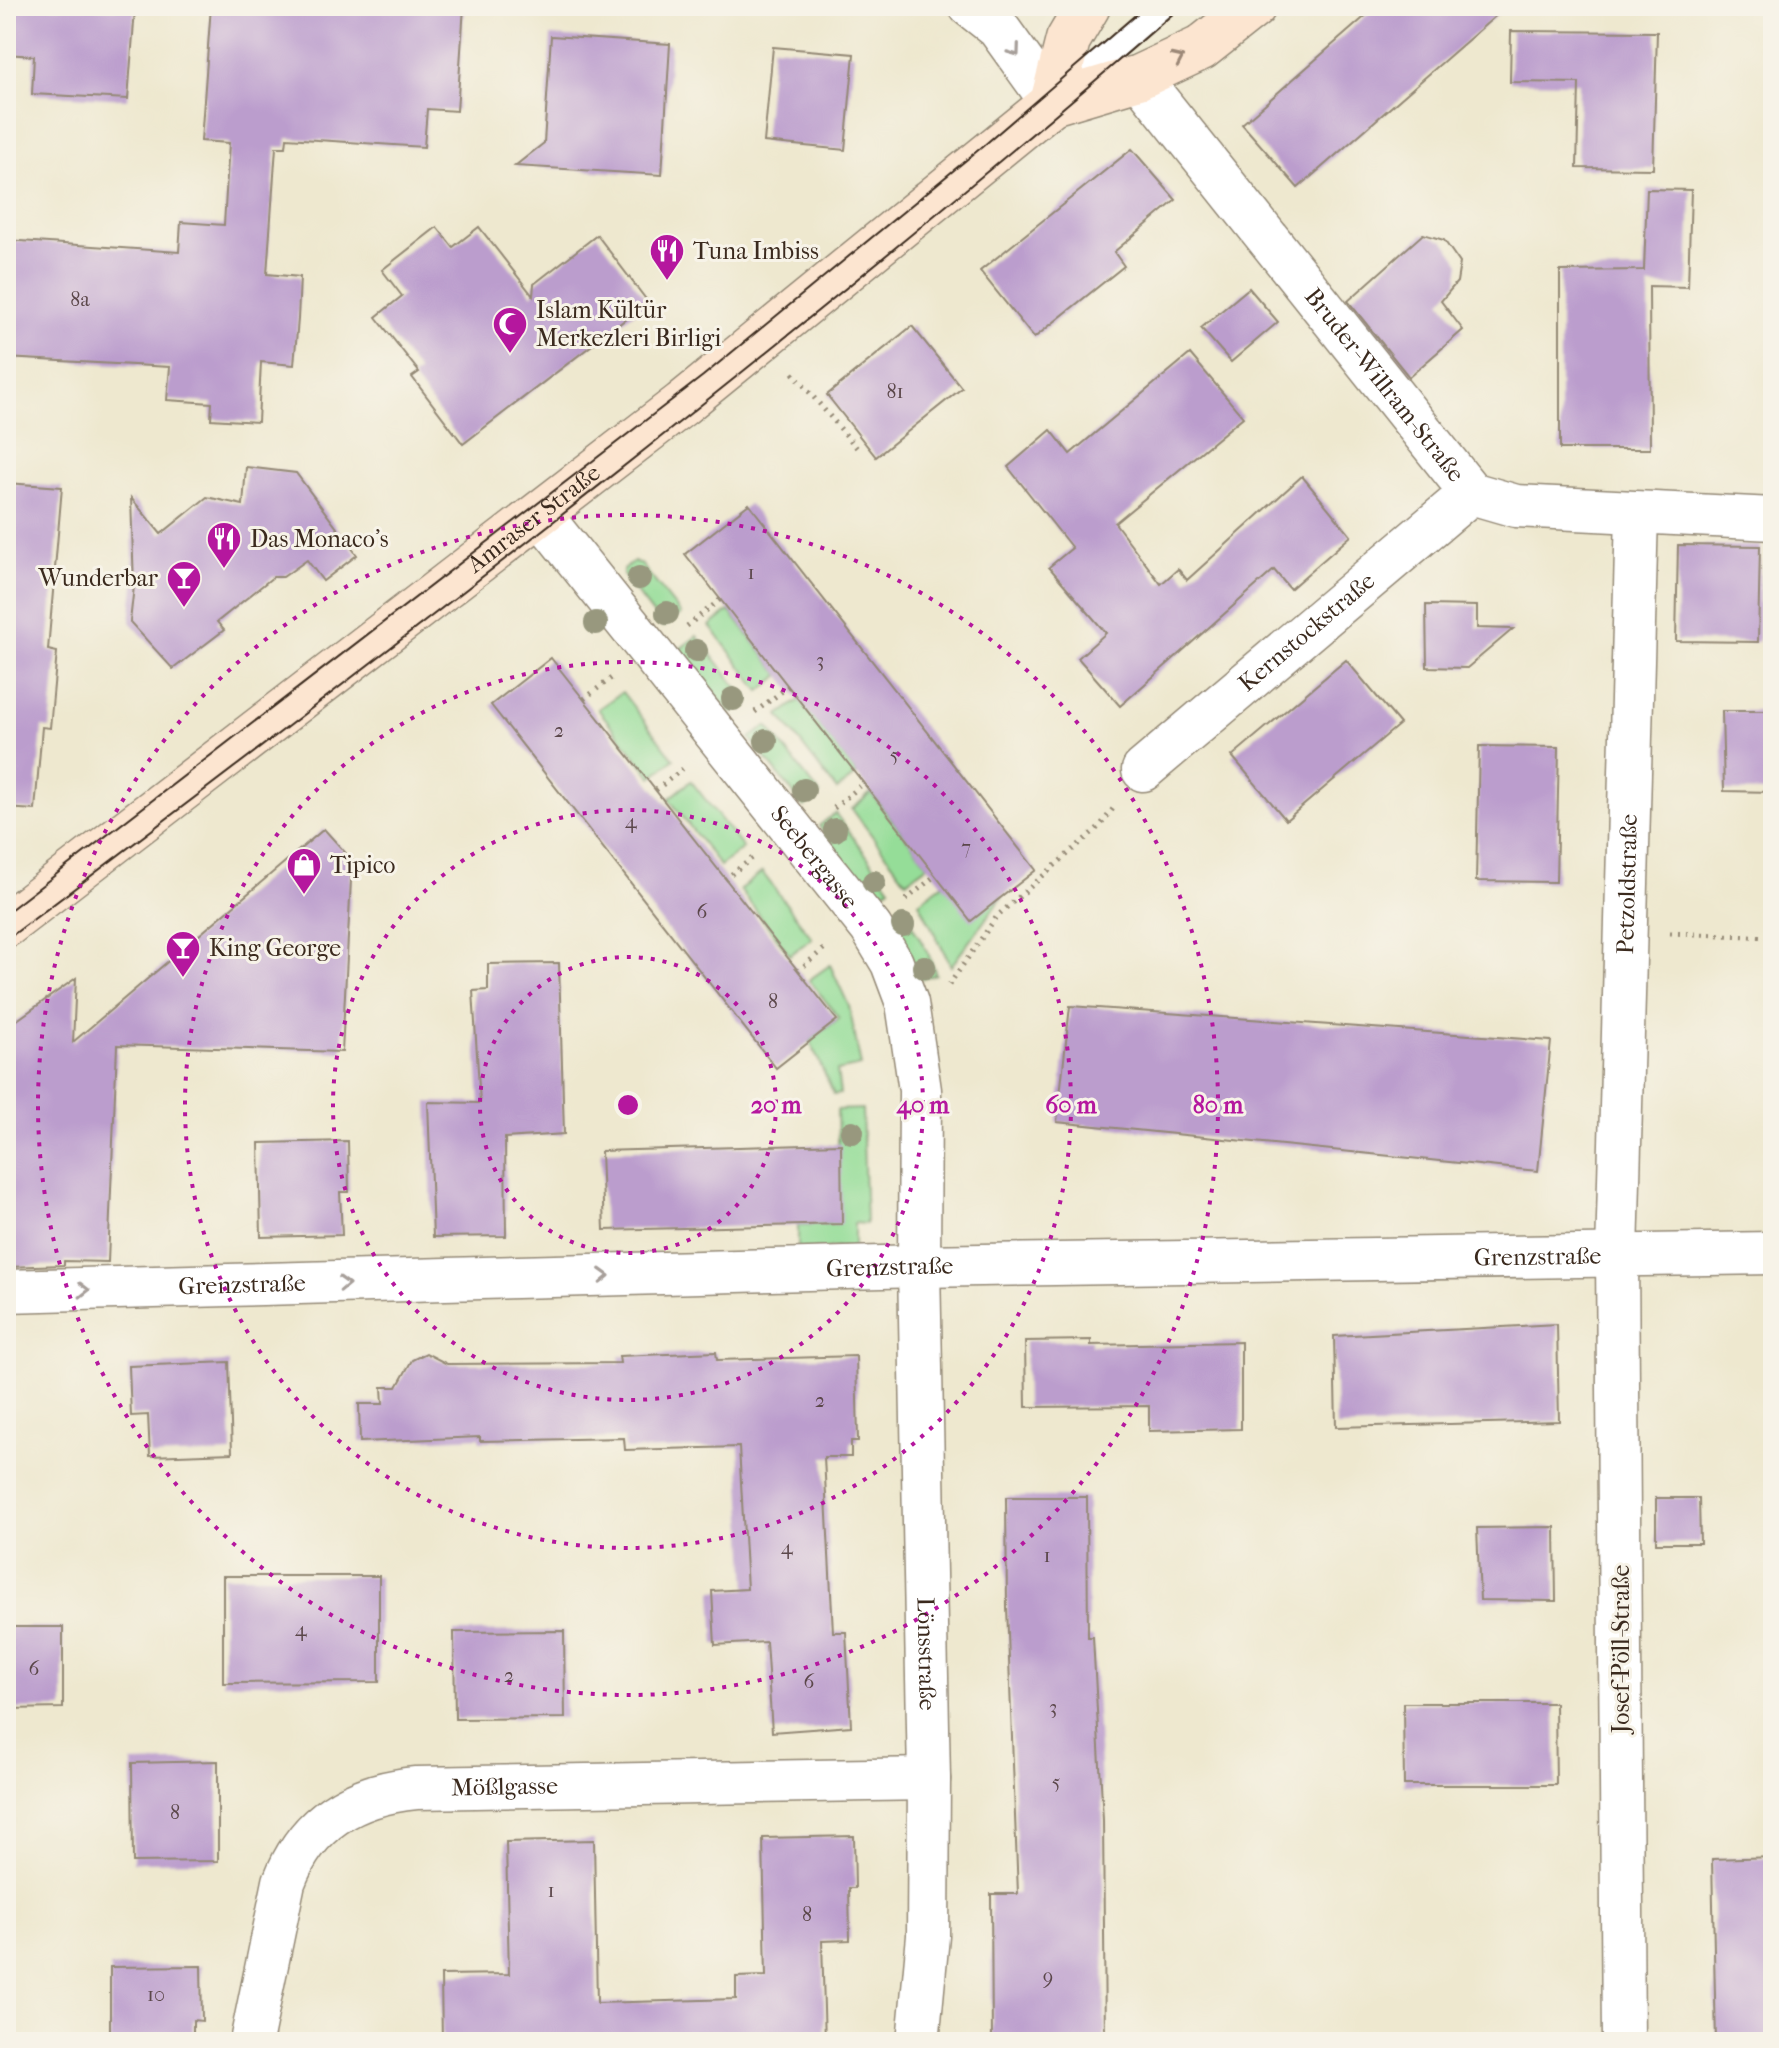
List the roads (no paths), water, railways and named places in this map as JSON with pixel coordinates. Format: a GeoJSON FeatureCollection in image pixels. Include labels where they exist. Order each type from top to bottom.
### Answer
{"type":"FeatureCollection","features":[{"type":"Feature","properties":{"kind":"street"},"geometry":{"type":"LineString","coordinates":[[970,6],[998,28],[1052,103]]}},
{"type":"Feature","properties":{"kind":"street","name":"Amraser Straße"},"geometry":{"type":"LineString","coordinates":[[6,925],[541,515],[1052,103],[1139,77],[1201,48],[1254,6]]}},
{"type":"Feature","properties":{"kind":"street"},"geometry":{"type":"LineString","coordinates":[[1052,103],[1077,17]]}},
{"type":"Feature","properties":{"kind":"street","name":"Bruder-Willram-Straße"},"geometry":{"type":"LineString","coordinates":[[1139,77],[1471,493],[1516,506],[1773,519]]}},
{"type":"Feature","properties":{"kind":"street","name":"Kernstockstraße"},"geometry":{"type":"LineString","coordinates":[[1143,770],[1471,493]]}},
{"type":"Feature","properties":{"kind":"street","name":"Petzoldstraße"},"geometry":{"type":"LineString","coordinates":[[1617,1255],[1637,513]]}},
{"type":"Feature","properties":{"kind":"street","name":"Seebergasse"},"geometry":{"type":"LineString","coordinates":[[541,515],[871,928],[892,963],[907,1003],[917,1058],[919,1266]]}},
{"type":"Feature","properties":{"kind":"street","name":"Grenzstraße"},"geometry":{"type":"LineString","coordinates":[[6,1291],[919,1266],[1773,1253]]}},
{"type":"Feature","properties":{"kind":"street","name":"Josef-Pöll-Straße"},"geometry":{"type":"LineString","coordinates":[[1617,1255],[1623,2042]]}},
{"type":"Feature","properties":{"kind":"street","name":"Lönsstraße"},"geometry":{"type":"LineString","coordinates":[[918,2042],[928,1936],[929,1779],[919,1266]]}},
{"type":"Feature","properties":{"kind":"street","name":"Mößlgasse"},"geometry":{"type":"LineString","coordinates":[[251,2042],[284,1882],[292,1860],[302,1844],[337,1810],[360,1799],[386,1791],[416,1788],[929,1779]]}},
{"type":"Feature","properties":{"kind":"lane"},"geometry":{"type":"LineString","coordinates":[[1052,103],[1163,6]]}},
{"type":"Feature","properties":{"kind":"tram line"},"geometry":{"type":"LineString","coordinates":[[6,913],[703,376],[982,147],[1146,6]]}},
{"type":"Feature","properties":{"kind":"tram line"},"geometry":{"type":"LineString","coordinates":[[6,940],[602,483],[895,248],[1182,6]]}},
{"type":"Feature","properties":{"kind":"place","name":"Tuna Imbiss"},"geometry":{"type":"Point","coordinates":[667,282]}},
{"type":"Feature","properties":{"kind":"place","name":"Islam Kültür Merkezleri Birligi"},"geometry":{"type":"Point","coordinates":[510,355]}},
{"type":"Feature","properties":{"kind":"place","name":"Das Monaco's"},"geometry":{"type":"Point","coordinates":[224,570]}},
{"type":"Feature","properties":{"kind":"place","name":"Wunderbar"},"geometry":{"type":"Point","coordinates":[184,609]}},
{"type":"Feature","properties":{"kind":"place","name":"Tipico"},"geometry":{"type":"Point","coordinates":[304,896]}},
{"type":"Feature","properties":{"kind":"place","name":"King George"},"geometry":{"type":"Point","coordinates":[183,979]}}]}
